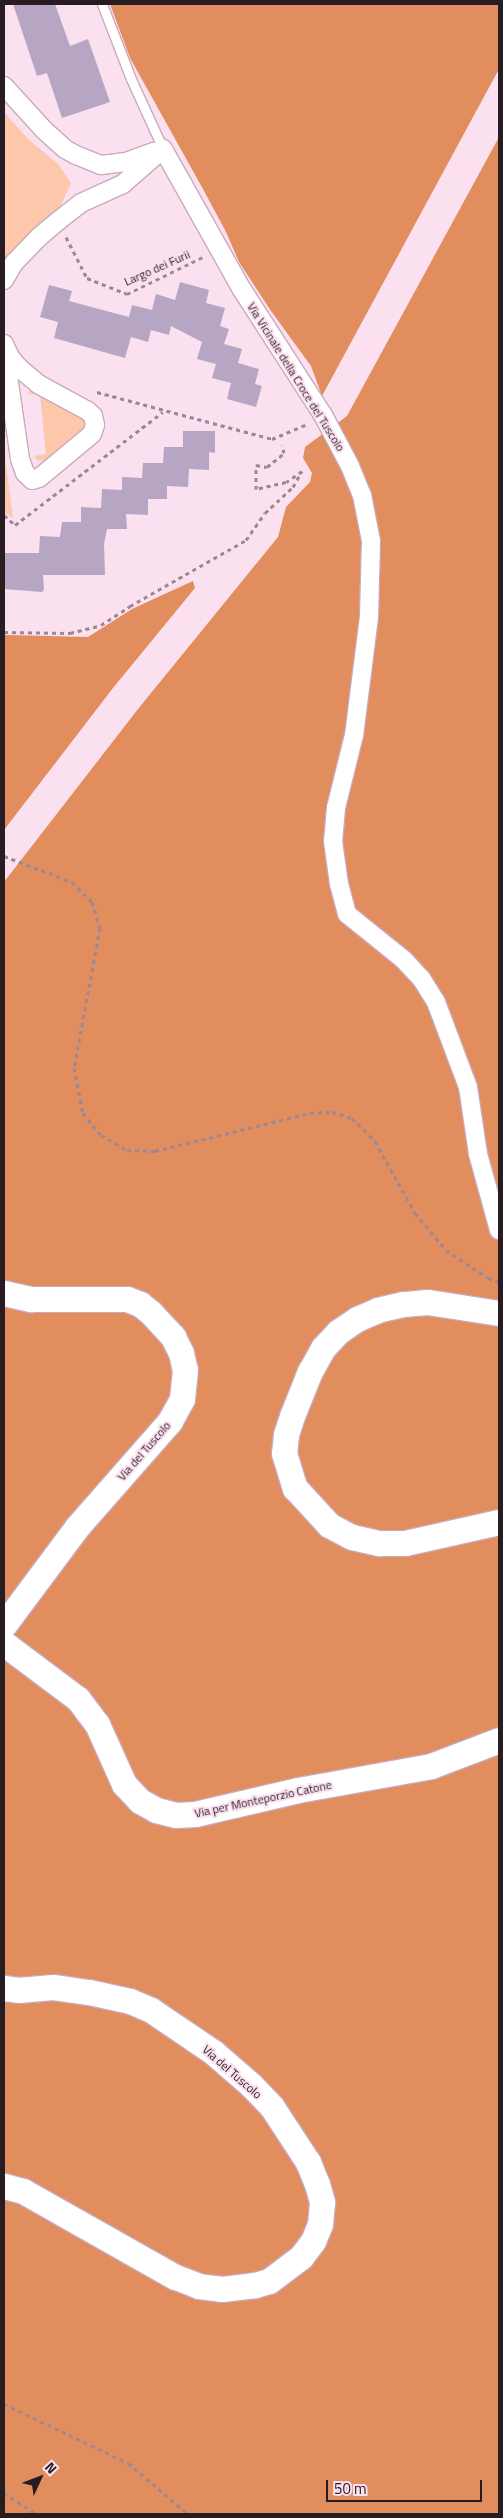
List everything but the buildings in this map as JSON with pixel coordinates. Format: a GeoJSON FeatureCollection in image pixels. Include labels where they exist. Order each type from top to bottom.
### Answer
{"type":"FeatureCollection","features":[{"type":"Feature","properties":{"kind":"street"},"geometry":{"type":"LineString","coordinates":[[4,86],[65,149],[91,162],[101,165],[126,162],[163,149]]}},
{"type":"Feature","properties":{"kind":"street"},"geometry":{"type":"LineString","coordinates":[[4,280],[14,263],[39,237],[58,221],[81,203],[123,184],[163,149]]}},
{"type":"Feature","properties":{"kind":"street","name":"Via Vicinale della Croce del Tuscolo"},"geometry":{"type":"LineString","coordinates":[[163,149],[241,288],[323,415],[358,483],[366,508],[371,551],[369,617],[364,675],[354,735],[338,798],[334,826],[339,884],[347,914],[404,960],[421,978],[436,1002],[468,1087],[478,1154],[499,1230]]}},
{"type":"Feature","properties":{"kind":"street"},"geometry":{"type":"LineString","coordinates":[[4,344],[14,362],[38,384],[88,411],[93,416],[95,425],[92,434],[39,478],[32,480],[25,474],[20,459],[4,348]]}},
{"type":"Feature","properties":{"kind":"street","name":"Via del Tuscolo"},"geometry":{"type":"LineString","coordinates":[[4,1293],[31,1299],[127,1300],[140,1304],[157,1318],[173,1337],[181,1353],[185,1370],[182,1399],[170,1421],[77,1526],[8,1620]]}},
{"type":"Feature","properties":{"kind":"street"},"geometry":{"type":"LineString","coordinates":[[499,1313],[427,1302],[403,1304],[378,1310],[357,1319],[338,1332],[323,1348],[310,1371],[290,1422],[284,1453],[295,1488],[329,1525],[352,1537],[379,1543],[405,1544],[499,1522]]}},
{"type":"Feature","properties":{"kind":"street"},"geometry":{"type":"LineString","coordinates":[[8,1620],[27,1653],[56,1684]]}},
{"type":"Feature","properties":{"kind":"street"},"geometry":{"type":"LineString","coordinates":[[4,1646],[6,1645],[56,1684]]}},
{"type":"Feature","properties":{"kind":"street"},"geometry":{"type":"LineString","coordinates":[[4,1668],[11,1664],[56,1684]]}},
{"type":"Feature","properties":{"kind":"street","name":"Via per Monteporzio Catone"},"geometry":{"type":"LineString","coordinates":[[56,1684],[78,1699],[97,1724],[124,1784],[140,1801],[156,1810],[176,1816],[195,1814],[298,1790],[431,1766],[499,1740]]}},
{"type":"Feature","properties":{"kind":"street","name":"Via del Tuscolo"},"geometry":{"type":"LineString","coordinates":[[4,1988],[18,1990],[53,1987],[80,1991],[130,2001],[151,2010],[213,2052],[251,2085],[272,2107],[308,2162],[318,2184],[322,2202],[320,2224],[313,2241],[300,2257],[269,2281],[255,2285],[222,2289],[199,2286],[175,2277],[23,2191],[4,2186]]}},
{"type":"Feature","properties":{"kind":"lane"},"geometry":{"type":"LineString","coordinates":[[102,4],[131,80],[163,149]]}},
{"type":"Feature","properties":{"kind":"path","name":"Largo dei Furii"},"geometry":{"type":"LineString","coordinates":[[58,221],[87,278],[127,294],[211,254]]}},
{"type":"Feature","properties":{"kind":"path"},"geometry":{"type":"LineString","coordinates":[[90,390],[163,412],[272,439],[323,415]]}},
{"type":"Feature","properties":{"kind":"path"},"geometry":{"type":"LineString","coordinates":[[4,515],[15,525],[163,412]]}},
{"type":"Feature","properties":{"kind":"path"},"geometry":{"type":"LineString","coordinates":[[4,632],[70,634],[101,625],[130,606],[246,540],[265,513],[293,487],[302,471],[299,471],[286,482],[256,489],[256,465],[267,467],[284,453],[282,445]]}},
{"type":"Feature","properties":{"kind":"path"},"geometry":{"type":"LineString","coordinates":[[4,856],[72,882],[92,902],[100,928],[74,1068],[83,1113],[101,1135],[127,1150],[155,1151],[310,1113],[332,1112],[352,1118],[375,1141],[414,1213],[446,1250],[488,1278],[499,1282]]}},
{"type":"Feature","properties":{"kind":"path"},"geometry":{"type":"LineString","coordinates":[[4,2404],[128,2463],[188,2514]]}},
{"type":"Feature","properties":{"kind":"path"},"geometry":{"type":"LineString","coordinates":[[4,2494],[36,2514]]}},
{"type":"Feature","properties":{"kind":"shaded area"},"geometry":{"type":"Polygon","coordinates":[[[110,4],[499,4],[499,69],[322,396],[311,366],[271,311],[239,262],[226,232],[130,58],[110,4]]]}},
{"type":"Feature","properties":{"kind":"shaded area"},"geometry":{"type":"Polygon","coordinates":[[[4,112],[29,140],[59,165],[71,183],[61,205],[4,267],[4,112]]]}},
{"type":"Feature","properties":{"kind":"shaded area"},"geometry":{"type":"Polygon","coordinates":[[[499,137],[499,2514],[4,2514],[4,882],[138,709],[278,537],[286,507],[310,482],[312,473],[303,458],[305,447],[347,416],[499,137]]]}},
{"type":"Feature","properties":{"kind":"shaded area"},"geometry":{"type":"Polygon","coordinates":[[[30,389],[35,389],[82,414],[87,424],[84,431],[46,460],[38,461],[34,456],[46,454],[40,395],[28,394],[30,389]]]}},
{"type":"Feature","properties":{"kind":"shaded area"},"geometry":{"type":"Polygon","coordinates":[[[4,450],[13,519],[4,511],[4,450]]]}},
{"type":"Feature","properties":{"kind":"shaded area"},"geometry":{"type":"Polygon","coordinates":[[[193,581],[195,588],[113,688],[4,830],[4,635],[88,637],[132,609],[193,581]]]}}]}
